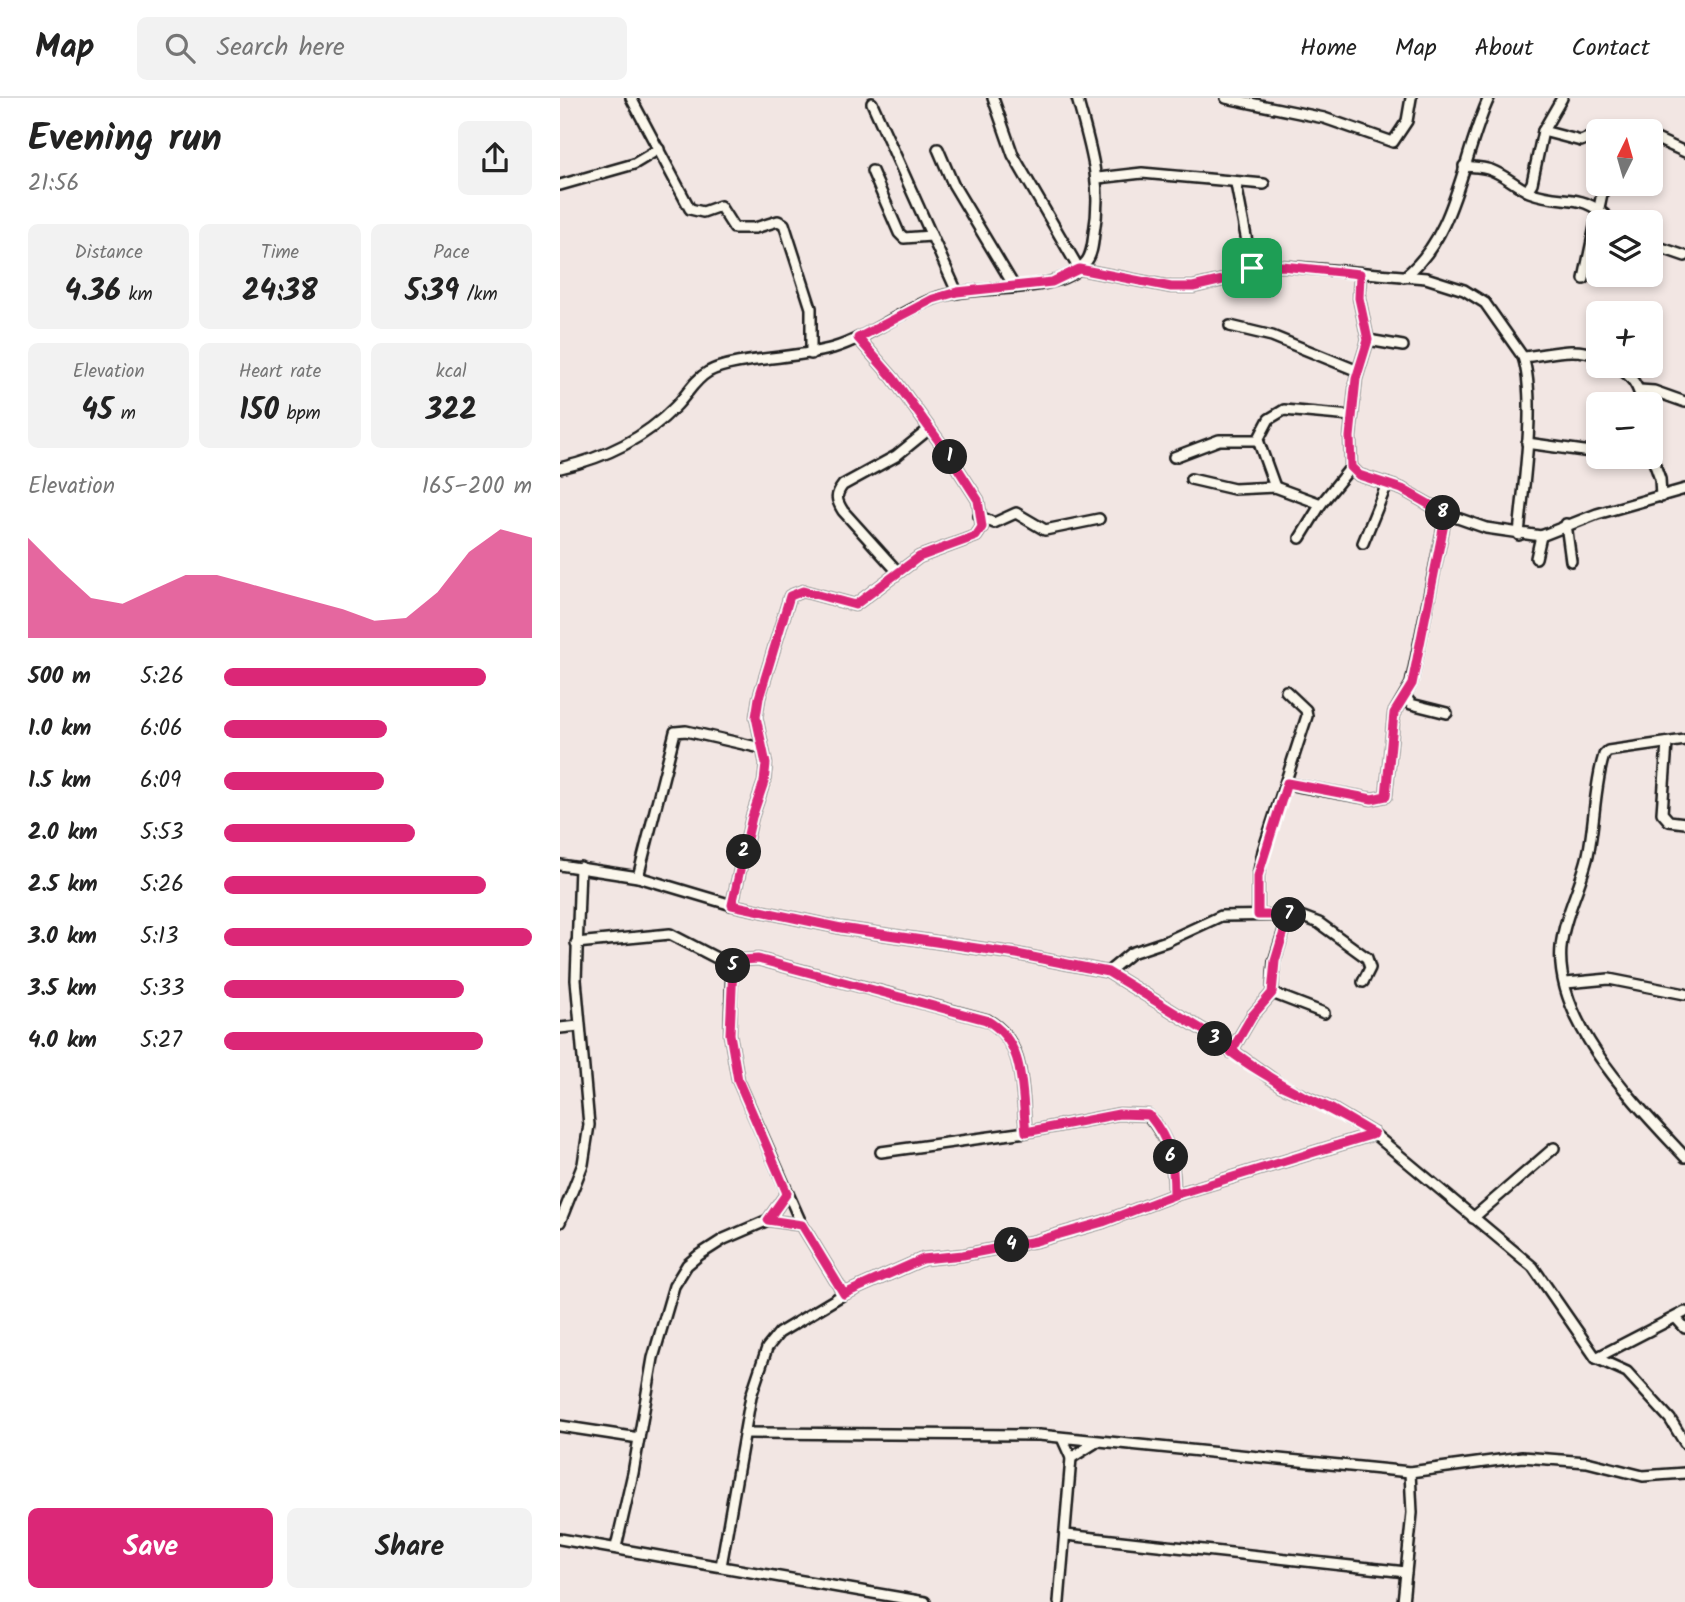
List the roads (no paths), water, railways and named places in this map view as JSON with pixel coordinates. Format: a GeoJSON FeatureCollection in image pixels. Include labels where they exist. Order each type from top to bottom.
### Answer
{"type":"FeatureCollection","features":[{"type":"Feature","properties":{"kind":"street"},"geometry":{"type":"LineString","coordinates":[[631,98],[690,209],[703,212],[720,206],[734,228],[755,228],[778,221],[783,224],[811,308],[811,354]]}},
{"type":"Feature","properties":{"kind":"street"},"geometry":{"type":"LineString","coordinates":[[993,98],[1013,155],[1079,269],[1171,287],[1193,287],[1227,279],[1252,268],[1282,266],[1426,278],[1464,290],[1486,303],[1523,357],[1528,375],[1527,443],[1519,535]]}},
{"type":"Feature","properties":{"kind":"street"},"geometry":{"type":"LineString","coordinates":[[560,468],[594,458],[644,436],[710,370],[811,354],[858,338],[933,299],[957,292],[1052,282],[1079,269],[1088,261],[1093,244],[1098,213],[1098,178],[1077,98]]}},
{"type":"Feature","properties":{"kind":"street"},"geometry":{"type":"LineString","coordinates":[[1226,98],[1324,118],[1393,142],[1407,121],[1411,98]]}},
{"type":"Feature","properties":{"kind":"street"},"geometry":{"type":"LineString","coordinates":[[1404,277],[1421,264],[1452,205],[1489,98]]}},
{"type":"Feature","properties":{"kind":"street"},"geometry":{"type":"LineString","coordinates":[[1527,191],[1532,183],[1543,131],[1562,98]]}},
{"type":"Feature","properties":{"kind":"street"},"geometry":{"type":"LineString","coordinates":[[872,103],[957,292]]}},
{"type":"Feature","properties":{"kind":"street"},"geometry":{"type":"LineString","coordinates":[[1543,131],[1581,141],[1586,138]]}},
{"type":"Feature","properties":{"kind":"street"},"geometry":{"type":"LineString","coordinates":[[1663,142],[1685,152]]}},
{"type":"Feature","properties":{"kind":"street"},"geometry":{"type":"LineString","coordinates":[[560,185],[634,164],[659,149]]}},
{"type":"Feature","properties":{"kind":"street"},"geometry":{"type":"LineString","coordinates":[[938,149],[953,184],[1014,286]]}},
{"type":"Feature","properties":{"kind":"street"},"geometry":{"type":"LineString","coordinates":[[1464,166],[1492,170],[1527,191],[1583,200],[1601,210]]}},
{"type":"Feature","properties":{"kind":"street"},"geometry":{"type":"LineString","coordinates":[[872,172],[899,233],[904,238],[931,236]]}},
{"type":"Feature","properties":{"kind":"street"},"geometry":{"type":"LineString","coordinates":[[1098,178],[1142,173],[1236,184],[1244,181],[1264,184]]}},
{"type":"Feature","properties":{"kind":"street"},"geometry":{"type":"LineString","coordinates":[[1236,184],[1252,268]]}},
{"type":"Feature","properties":{"kind":"street"},"geometry":{"type":"LineString","coordinates":[[1584,279],[1601,196]]}},
{"type":"Feature","properties":{"kind":"street"},"geometry":{"type":"LineString","coordinates":[[1663,248],[1685,256]]}},
{"type":"Feature","properties":{"kind":"street"},"geometry":{"type":"LineString","coordinates":[[1300,538],[1321,504],[1351,467],[1351,416],[1368,340],[1359,298],[1360,274]]}},
{"type":"Feature","properties":{"kind":"street"},"geometry":{"type":"LineString","coordinates":[[1230,326],[1272,336],[1359,371]]}},
{"type":"Feature","properties":{"kind":"street"},"geometry":{"type":"LineString","coordinates":[[732,905],[752,817],[764,782],[766,764],[756,717],[759,698],[790,596],[803,591],[855,605],[898,572],[934,550],[976,536],[982,527],[978,500],[949,455],[893,378],[858,338]]}},
{"type":"Feature","properties":{"kind":"street"},"geometry":{"type":"LineString","coordinates":[[1368,340],[1403,345]]}},
{"type":"Feature","properties":{"kind":"street"},"geometry":{"type":"LineString","coordinates":[[1523,357],[1561,350],[1586,351]]}},
{"type":"Feature","properties":{"kind":"street"},"geometry":{"type":"LineString","coordinates":[[1632,378],[1640,390],[1654,391],[1685,402]]}},
{"type":"Feature","properties":{"kind":"street"},"geometry":{"type":"LineString","coordinates":[[1275,487],[1258,440],[1269,419],[1284,411],[1351,416]]}},
{"type":"Feature","properties":{"kind":"street"},"geometry":{"type":"LineString","coordinates":[[898,572],[843,511],[836,501],[837,492],[843,485],[896,456],[929,430]]}},
{"type":"Feature","properties":{"kind":"street"},"geometry":{"type":"LineString","coordinates":[[1174,457],[1219,440],[1258,440]]}},
{"type":"Feature","properties":{"kind":"street"},"geometry":{"type":"LineString","coordinates":[[1527,443],[1586,451]]}},
{"type":"Feature","properties":{"kind":"street"},"geometry":{"type":"LineString","coordinates":[[1351,467],[1359,475],[1387,484],[1446,514],[1486,528],[1519,535],[1541,536],[1566,524],[1685,489]]}},
{"type":"Feature","properties":{"kind":"street"},"geometry":{"type":"LineString","coordinates":[[1656,469],[1661,497]]}},
{"type":"Feature","properties":{"kind":"street"},"geometry":{"type":"LineString","coordinates":[[1191,480],[1234,489],[1275,487],[1321,504]]}},
{"type":"Feature","properties":{"kind":"street"},"geometry":{"type":"LineString","coordinates":[[1363,543],[1387,484]]}},
{"type":"Feature","properties":{"kind":"street"},"geometry":{"type":"LineString","coordinates":[[979,516],[994,523],[1016,513],[1045,530],[1099,519]]}},
{"type":"Feature","properties":{"kind":"street"},"geometry":{"type":"LineString","coordinates":[[1287,783],[1372,799],[1386,796],[1394,713],[1405,696],[1417,663],[1427,597],[1446,514]]}},
{"type":"Feature","properties":{"kind":"street"},"geometry":{"type":"LineString","coordinates":[[1566,524],[1571,561]]}},
{"type":"Feature","properties":{"kind":"street"},"geometry":{"type":"LineString","coordinates":[[1536,558],[1541,536]]}},
{"type":"Feature","properties":{"kind":"street"},"geometry":{"type":"LineString","coordinates":[[1258,915],[1258,876],[1307,716],[1306,710],[1286,691]]}},
{"type":"Feature","properties":{"kind":"street"},"geometry":{"type":"LineString","coordinates":[[1405,696],[1411,704],[1447,713]]}},
{"type":"Feature","properties":{"kind":"street"},"geometry":{"type":"LineString","coordinates":[[638,877],[675,732],[686,731],[761,748]]}},
{"type":"Feature","properties":{"kind":"street"},"geometry":{"type":"LineString","coordinates":[[1685,740],[1604,755],[1587,858],[1561,945],[1560,966],[1568,996],[1585,1036],[1685,1157]]}},
{"type":"Feature","properties":{"kind":"street"},"geometry":{"type":"LineString","coordinates":[[1667,743],[1662,813],[1669,821],[1685,823]]}},
{"type":"Feature","properties":{"kind":"street"},"geometry":{"type":"LineString","coordinates":[[560,865],[638,877],[732,905],[841,928],[1017,954],[1108,972],[1203,1030],[1282,1086],[1332,1109],[1374,1134],[1533,1267],[1596,1358],[1627,1372],[1662,1409],[1685,1443]]}},
{"type":"Feature","properties":{"kind":"street"},"geometry":{"type":"LineString","coordinates":[[560,1222],[583,1164],[589,1125],[579,1026],[576,943],[580,867]]}},
{"type":"Feature","properties":{"kind":"street"},"geometry":{"type":"LineString","coordinates":[[1108,972],[1131,953],[1167,941],[1221,916],[1289,915],[1319,923],[1367,958],[1370,968],[1363,982]]}},
{"type":"Feature","properties":{"kind":"street"},"geometry":{"type":"LineString","coordinates":[[1231,1052],[1252,1016],[1272,993],[1275,961],[1289,915]]}},
{"type":"Feature","properties":{"kind":"street"},"geometry":{"type":"LineString","coordinates":[[576,943],[670,934],[733,966]]}},
{"type":"Feature","properties":{"kind":"street"},"geometry":{"type":"LineString","coordinates":[[733,966],[741,960],[758,959],[986,1020],[1001,1028],[1010,1038],[1021,1074],[1026,1132]]}},
{"type":"Feature","properties":{"kind":"street"},"geometry":{"type":"LineString","coordinates":[[733,966],[730,1034],[738,1080],[802,1225],[844,1294]]}},
{"type":"Feature","properties":{"kind":"street"},"geometry":{"type":"LineString","coordinates":[[1566,983],[1609,979],[1685,994]]}},
{"type":"Feature","properties":{"kind":"street"},"geometry":{"type":"LineString","coordinates":[[1272,993],[1324,1013]]}},
{"type":"Feature","properties":{"kind":"street"},"geometry":{"type":"LineString","coordinates":[[560,1028],[579,1026]]}},
{"type":"Feature","properties":{"kind":"street"},"geometry":{"type":"LineString","coordinates":[[881,1152],[1026,1132],[1119,1114],[1149,1115],[1166,1136],[1174,1169],[1174,1195]]}},
{"type":"Feature","properties":{"kind":"street"},"geometry":{"type":"LineString","coordinates":[[721,1566],[751,1396],[767,1348],[779,1333],[844,1294],[923,1259],[963,1255],[1036,1241],[1103,1222],[1174,1195],[1374,1134]]}},
{"type":"Feature","properties":{"kind":"street"},"geometry":{"type":"LineString","coordinates":[[1473,1218],[1554,1148]]}},
{"type":"Feature","properties":{"kind":"street"},"geometry":{"type":"LineString","coordinates":[[615,1547],[653,1358],[674,1286],[687,1265],[699,1255],[724,1239],[768,1220],[787,1193]]}},
{"type":"Feature","properties":{"kind":"street"},"geometry":{"type":"LineString","coordinates":[[768,1220],[802,1225]]}},
{"type":"Feature","properties":{"kind":"street"},"geometry":{"type":"LineString","coordinates":[[1596,1358],[1685,1312]]}},
{"type":"Feature","properties":{"kind":"street"},"geometry":{"type":"LineString","coordinates":[[1676,1318],[1685,1328]]}},
{"type":"Feature","properties":{"kind":"street"},"geometry":{"type":"LineString","coordinates":[[560,1426],[639,1438]]}},
{"type":"Feature","properties":{"kind":"street"},"geometry":{"type":"LineString","coordinates":[[746,1433],[1062,1438],[1410,1472],[1522,1457],[1587,1462],[1643,1476],[1685,1473]]}},
{"type":"Feature","properties":{"kind":"street"},"geometry":{"type":"LineString","coordinates":[[1059,1602],[1071,1458],[1062,1438]]}},
{"type":"Feature","properties":{"kind":"street"},"geometry":{"type":"LineString","coordinates":[[1071,1458],[1095,1443]]}},
{"type":"Feature","properties":{"kind":"street"},"geometry":{"type":"LineString","coordinates":[[1403,1602],[1412,1513],[1410,1472]]}},
{"type":"Feature","properties":{"kind":"street"},"geometry":{"type":"LineString","coordinates":[[1066,1535],[1406,1572]]}},
{"type":"Feature","properties":{"kind":"street"},"geometry":{"type":"LineString","coordinates":[[560,1539],[925,1602]]}}]}
